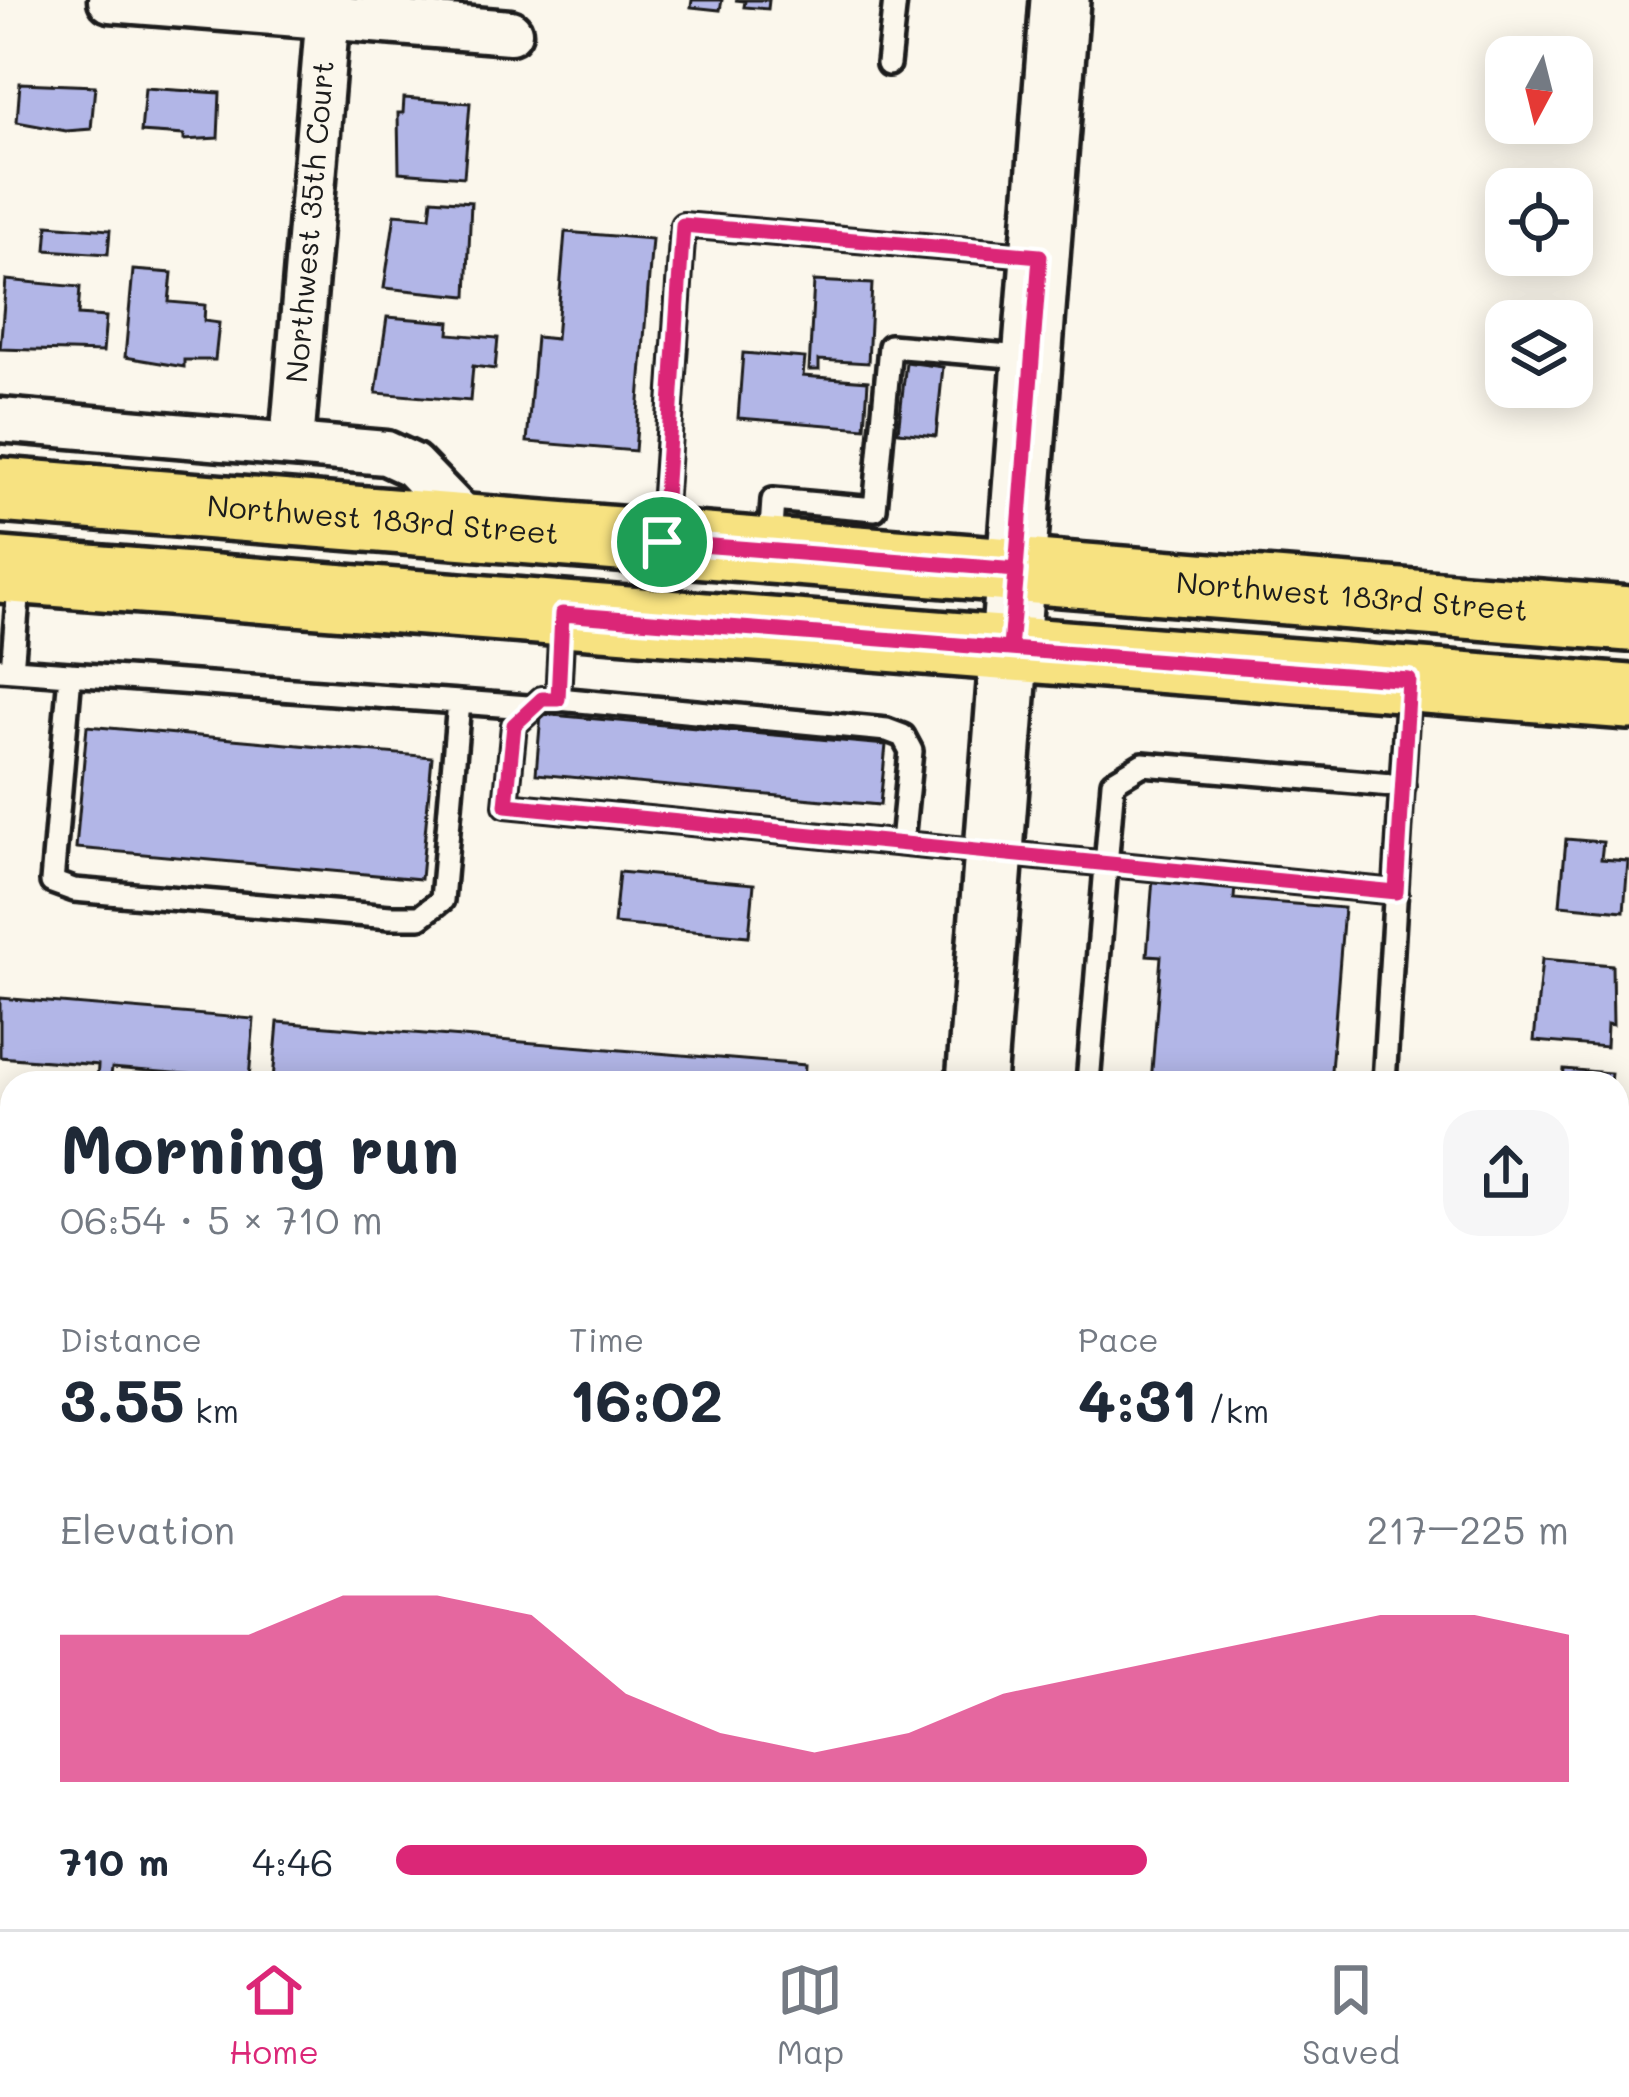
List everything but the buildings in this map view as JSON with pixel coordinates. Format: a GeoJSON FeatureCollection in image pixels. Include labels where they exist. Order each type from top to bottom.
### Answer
{"type":"FeatureCollection","features":[{"type":"Feature","properties":{"kind":"main road"},"geometry":{"type":"LineString","coordinates":[[977,1071],[1060,0]]}},
{"type":"Feature","properties":{"kind":"main road","name":"Northwest 183rd Street"},"geometry":{"type":"LineString","coordinates":[[0,490],[1629,619]]}},
{"type":"Feature","properties":{"kind":"main road"},"geometry":{"type":"LineString","coordinates":[[10,571],[1629,697]]}},
{"type":"Feature","properties":{"kind":"street"},"geometry":{"type":"LineString","coordinates":[[110,0],[329,9],[510,32]]}},
{"type":"Feature","properties":{"kind":"street","name":"Northwest 35th Court"},"geometry":{"type":"LineString","coordinates":[[292,443],[329,9]]}},
{"type":"Feature","properties":{"kind":"street"},"geometry":{"type":"LineString","coordinates":[[0,420],[386,453],[412,465],[473,527]]}},
{"type":"Feature","properties":{"kind":"lane"},"geometry":{"type":"LineString","coordinates":[[887,64],[895,0]]}},
{"type":"Feature","properties":{"kind":"lane"},"geometry":{"type":"LineString","coordinates":[[662,542],[683,225],[1040,256]]}},
{"type":"Feature","properties":{"kind":"lane"},"geometry":{"type":"LineString","coordinates":[[769,550],[773,500],[875,509],[890,346],[1034,358]]}},
{"type":"Feature","properties":{"kind":"lane"},"geometry":{"type":"LineString","coordinates":[[10,571],[6,669],[528,707],[558,699],[887,730],[903,736],[911,752],[902,842]]}},
{"type":"Feature","properties":{"kind":"lane"},"geometry":{"type":"LineString","coordinates":[[558,699],[562,614]]}},
{"type":"Feature","properties":{"kind":"lane"},"geometry":{"type":"LineString","coordinates":[[70,674],[52,882],[74,890],[390,917],[420,916],[442,900],[459,702]]}},
{"type":"Feature","properties":{"kind":"lane"},"geometry":{"type":"LineString","coordinates":[[1385,1071],[1409,680]]}},
{"type":"Feature","properties":{"kind":"lane"},"geometry":{"type":"LineString","coordinates":[[528,707],[514,725],[506,805],[1396,892]]}},
{"type":"Feature","properties":{"kind":"lane"},"geometry":{"type":"LineString","coordinates":[[1089,1071],[1113,782],[1143,764],[1402,786]]}},
{"type":"Feature","properties":{"kind":"route"},"geometry":{"type":"LineString","coordinates":[[662,542],[683,225],[1040,256],[1017,570],[1010,649],[1409,680],[1396,892],[506,805],[514,725],[528,707],[542,699],[558,699],[562,614],[1010,649],[1017,570],[662,542]]}}]}
